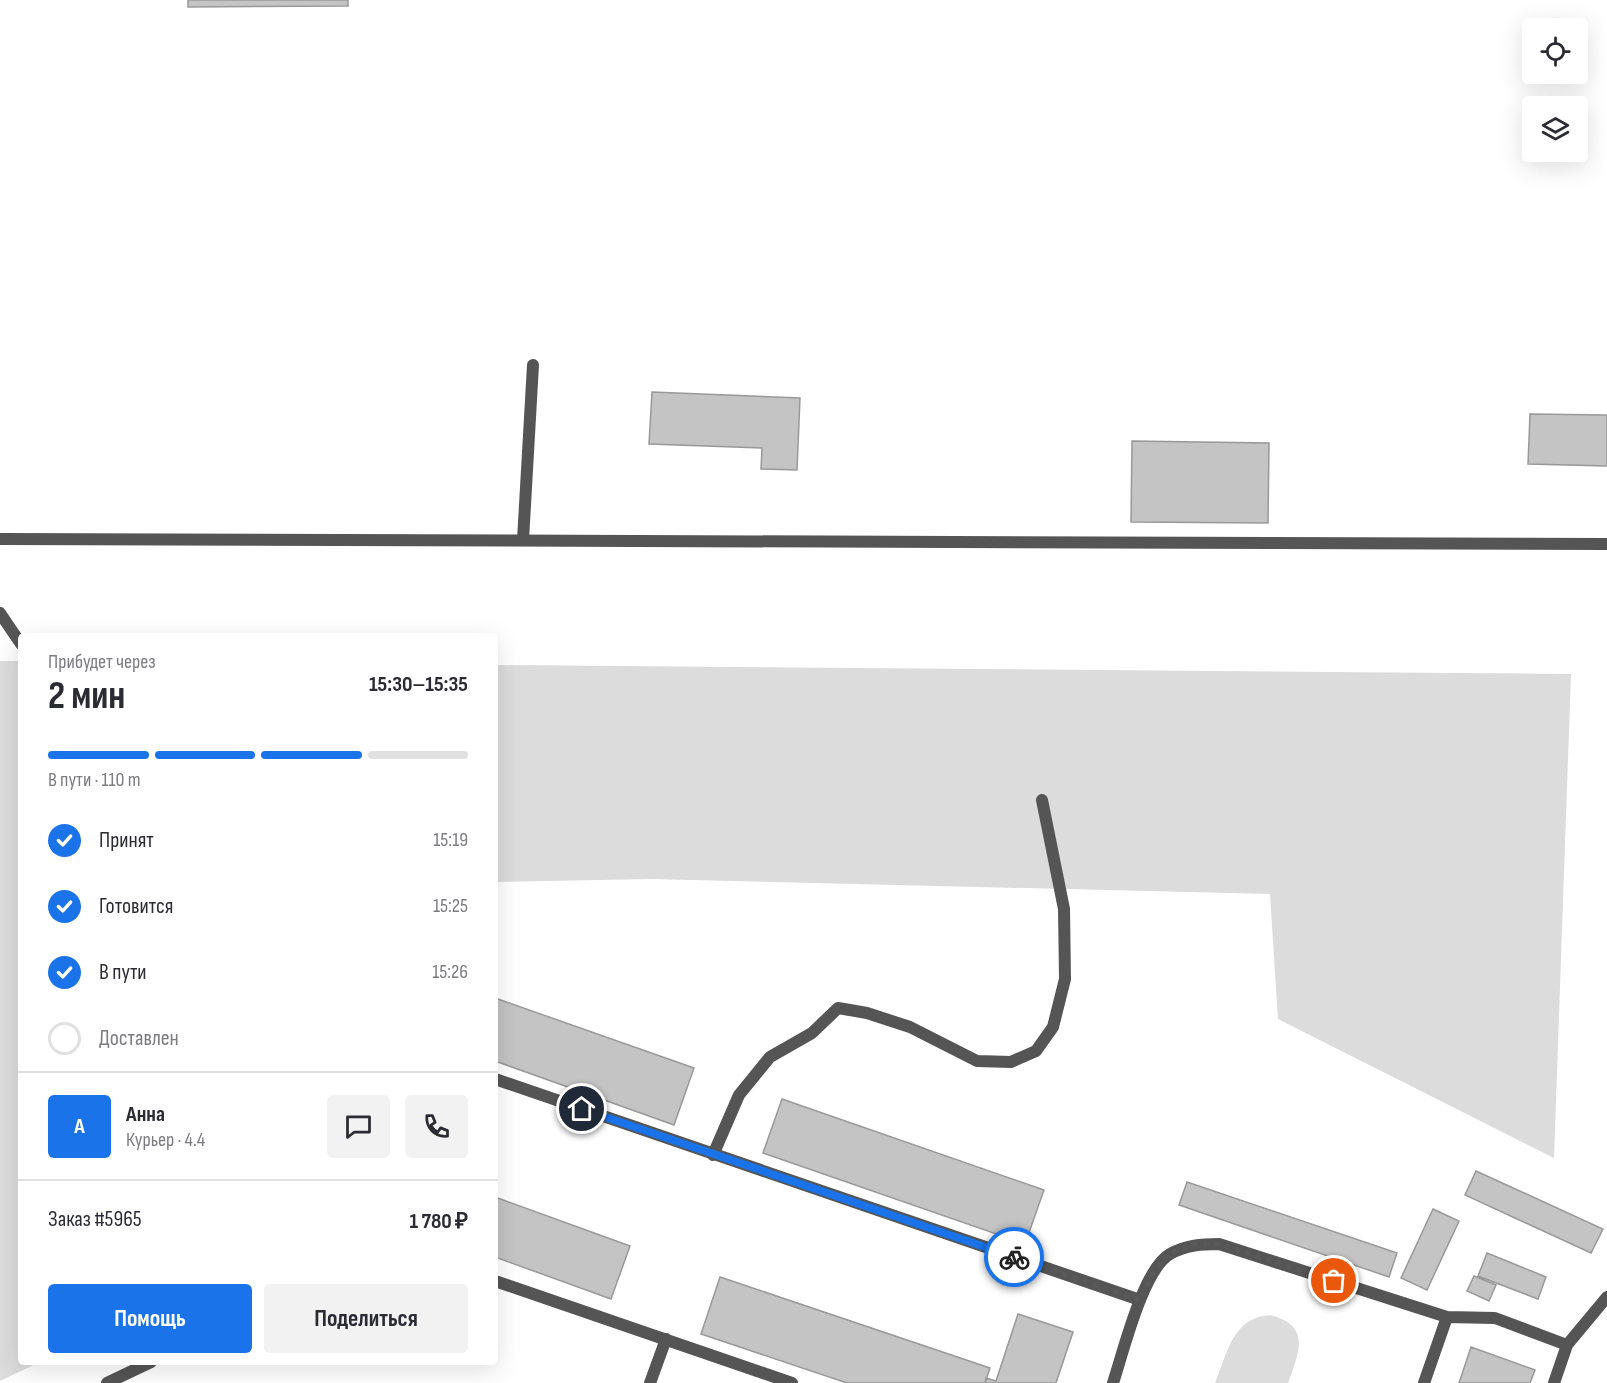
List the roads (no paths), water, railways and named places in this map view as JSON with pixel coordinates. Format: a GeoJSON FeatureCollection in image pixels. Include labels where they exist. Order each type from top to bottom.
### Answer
{"type":"FeatureCollection","features":[{"type":"Feature","properties":{"kind":"street"},"geometry":{"type":"LineString","coordinates":[[523,540],[533,365]]}},
{"type":"Feature","properties":{"kind":"street"},"geometry":{"type":"LineString","coordinates":[[0,539],[1607,544]]}},
{"type":"Feature","properties":{"kind":"street"},"geometry":{"type":"LineString","coordinates":[[0,613],[18,640]]}},
{"type":"Feature","properties":{"kind":"street"},"geometry":{"type":"LineString","coordinates":[[713,1155],[739,1095],[770,1057],[812,1033],[838,1008],[867,1013],[910,1027],[976,1061],[1011,1062],[1036,1051],[1053,1027],[1065,979],[1064,909],[1042,800]]}},
{"type":"Feature","properties":{"kind":"street"},"geometry":{"type":"LineString","coordinates":[[498,1080],[1140,1300]]}},
{"type":"Feature","properties":{"kind":"street"},"geometry":{"type":"LineString","coordinates":[[1113,1383],[1140,1300],[1154,1271],[1169,1254],[1196,1244],[1220,1244],[1447,1317],[1495,1318],[1567,1346]]}},
{"type":"Feature","properties":{"kind":"street"},"geometry":{"type":"LineString","coordinates":[[498,1282],[792,1383]]}},
{"type":"Feature","properties":{"kind":"street"},"geometry":{"type":"LineString","coordinates":[[1554,1383],[1567,1346],[1607,1297]]}},
{"type":"Feature","properties":{"kind":"street"},"geometry":{"type":"LineString","coordinates":[[1424,1383],[1447,1317]]}},
{"type":"Feature","properties":{"kind":"street"},"geometry":{"type":"LineString","coordinates":[[650,1383],[666,1339]]}},
{"type":"Feature","properties":{"kind":"street"},"geometry":{"type":"LineString","coordinates":[[107,1383],[145,1365]]}}]}
